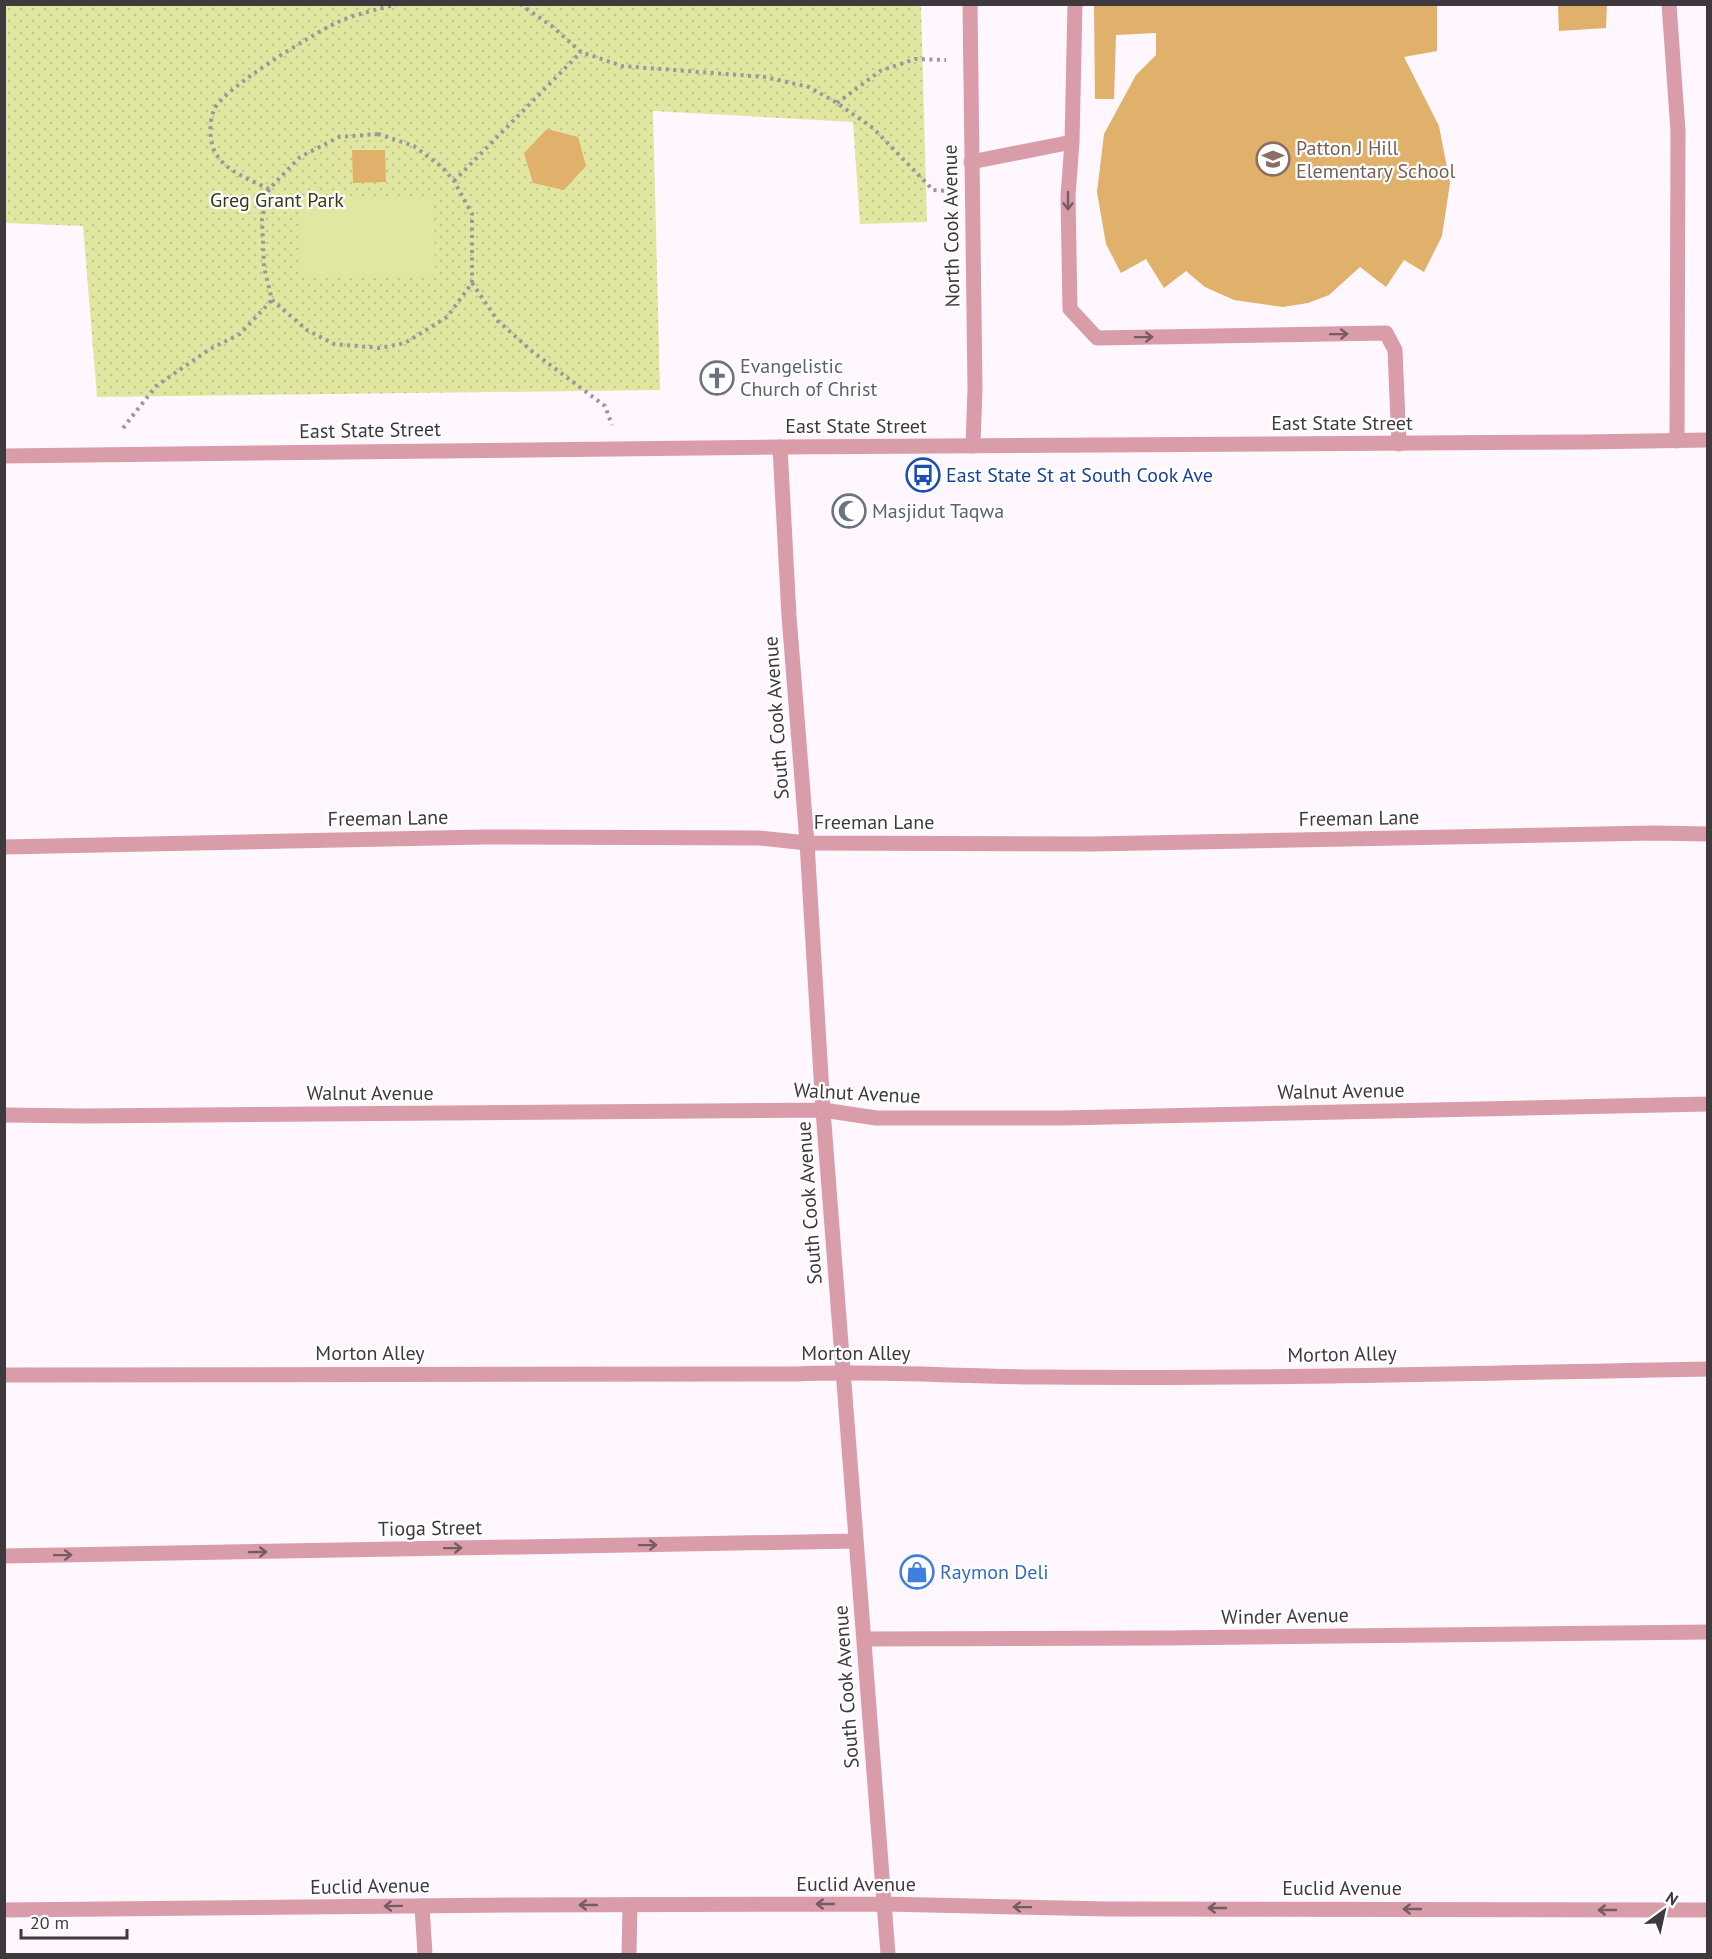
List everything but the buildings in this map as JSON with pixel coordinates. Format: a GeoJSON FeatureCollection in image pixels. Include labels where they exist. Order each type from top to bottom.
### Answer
{"type":"FeatureCollection","features":[{"type":"Feature","properties":{"kind":"street","name":"North Cook Avenue"},"geometry":{"type":"LineString","coordinates":[[970,4],[975,389],[973,446]]}},
{"type":"Feature","properties":{"kind":"street"},"geometry":{"type":"LineString","coordinates":[[1075,4],[1072,142],[1068,196],[1070,309],[1097,338],[1386,333],[1395,350],[1399,444]]}},
{"type":"Feature","properties":{"kind":"street"},"geometry":{"type":"LineString","coordinates":[[1669,4],[1678,131],[1677,441]]}},
{"type":"Feature","properties":{"kind":"street"},"geometry":{"type":"LineString","coordinates":[[971,162],[1072,142]]}},
{"type":"Feature","properties":{"kind":"street","name":"East State Street"},"geometry":{"type":"LineString","coordinates":[[4,456],[621,448],[1707,440]]}},
{"type":"Feature","properties":{"kind":"street","name":"South Cook Avenue"},"geometry":{"type":"LineString","coordinates":[[780,447],[789,616],[807,843],[823,1110],[888,1954]]}},
{"type":"Feature","properties":{"kind":"street","name":"Freeman Lane"},"geometry":{"type":"LineString","coordinates":[[4,847],[484,837],[759,838],[807,843],[1091,844],[1654,833],[1707,834]]}},
{"type":"Feature","properties":{"kind":"street","name":"Walnut Avenue"},"geometry":{"type":"LineString","coordinates":[[4,1115],[823,1110],[876,1118],[1062,1118],[1707,1104]]}},
{"type":"Feature","properties":{"kind":"street","name":"Morton Alley"},"geometry":{"type":"LineString","coordinates":[[4,1375],[843,1372],[1058,1377],[1326,1376],[1707,1369]]}},
{"type":"Feature","properties":{"kind":"street","name":"Tioga Street"},"geometry":{"type":"LineString","coordinates":[[4,1556],[856,1541]]}},
{"type":"Feature","properties":{"kind":"street","name":"Winder Avenue"},"geometry":{"type":"LineString","coordinates":[[864,1639],[1707,1632]]}},
{"type":"Feature","properties":{"kind":"street","name":"Euclid Avenue"},"geometry":{"type":"LineString","coordinates":[[4,1910],[884,1904],[1107,1908],[1707,1910]]}},
{"type":"Feature","properties":{"kind":"street"},"geometry":{"type":"LineString","coordinates":[[629,1954],[630,1905]]}},
{"type":"Feature","properties":{"kind":"street"},"geometry":{"type":"LineString","coordinates":[[422,1906],[425,1954]]}},
{"type":"Feature","properties":{"kind":"path"},"geometry":{"type":"LineString","coordinates":[[268,189],[228,167],[215,153],[210,131],[214,108],[233,89],[265,66],[337,22],[397,4]]}},
{"type":"Feature","properties":{"kind":"path"},"geometry":{"type":"LineString","coordinates":[[520,4],[553,27],[581,52],[622,66],[765,77],[809,87],[873,128],[933,190],[971,192]]}},
{"type":"Feature","properties":{"kind":"path"},"geometry":{"type":"LineString","coordinates":[[454,181],[581,52]]}},
{"type":"Feature","properties":{"kind":"path"},"geometry":{"type":"LineString","coordinates":[[837,103],[880,71],[915,59],[970,60]]}},
{"type":"Feature","properties":{"kind":"path"},"geometry":{"type":"LineString","coordinates":[[472,283],[447,317],[405,343],[380,348],[334,344],[307,330],[272,300],[264,267],[262,219],[268,189],[300,157],[339,137],[378,134],[414,146],[442,167],[454,181],[472,214],[472,283],[498,321],[533,352],[605,406],[621,448]]}},
{"type":"Feature","properties":{"kind":"path"},"geometry":{"type":"LineString","coordinates":[[102,454],[156,386],[210,350],[240,334],[272,300]]}},
{"type":"Feature","properties":{"kind":"green space","name":"Greg Grant Park"},"geometry":{"type":"Polygon","coordinates":[[[5,5],[921,5],[927,222],[860,224],[853,122],[653,111],[660,390],[97,397],[83,226],[5,223],[5,5]]]}},
{"type":"Feature","properties":{"kind":"green space"},"geometry":{"type":"Polygon","coordinates":[[[434,198],[435,277],[301,278],[300,199],[434,198]]]}},
{"type":"Feature","properties":{"kind":"place","name":"Patton J Hill Elementary School"},"geometry":{"type":"Point","coordinates":[1273,159]}},
{"type":"Feature","properties":{"kind":"place","name":"Evangelistic Church of Christ"},"geometry":{"type":"Point","coordinates":[717,378]}},
{"type":"Feature","properties":{"kind":"place","name":"East State St at South Cook Ave"},"geometry":{"type":"Point","coordinates":[923,475]}},
{"type":"Feature","properties":{"kind":"place","name":"Masjidut Taqwa"},"geometry":{"type":"Point","coordinates":[849,511]}},
{"type":"Feature","properties":{"kind":"place","name":"Raymon Deli"},"geometry":{"type":"Point","coordinates":[917,1572]}}]}
